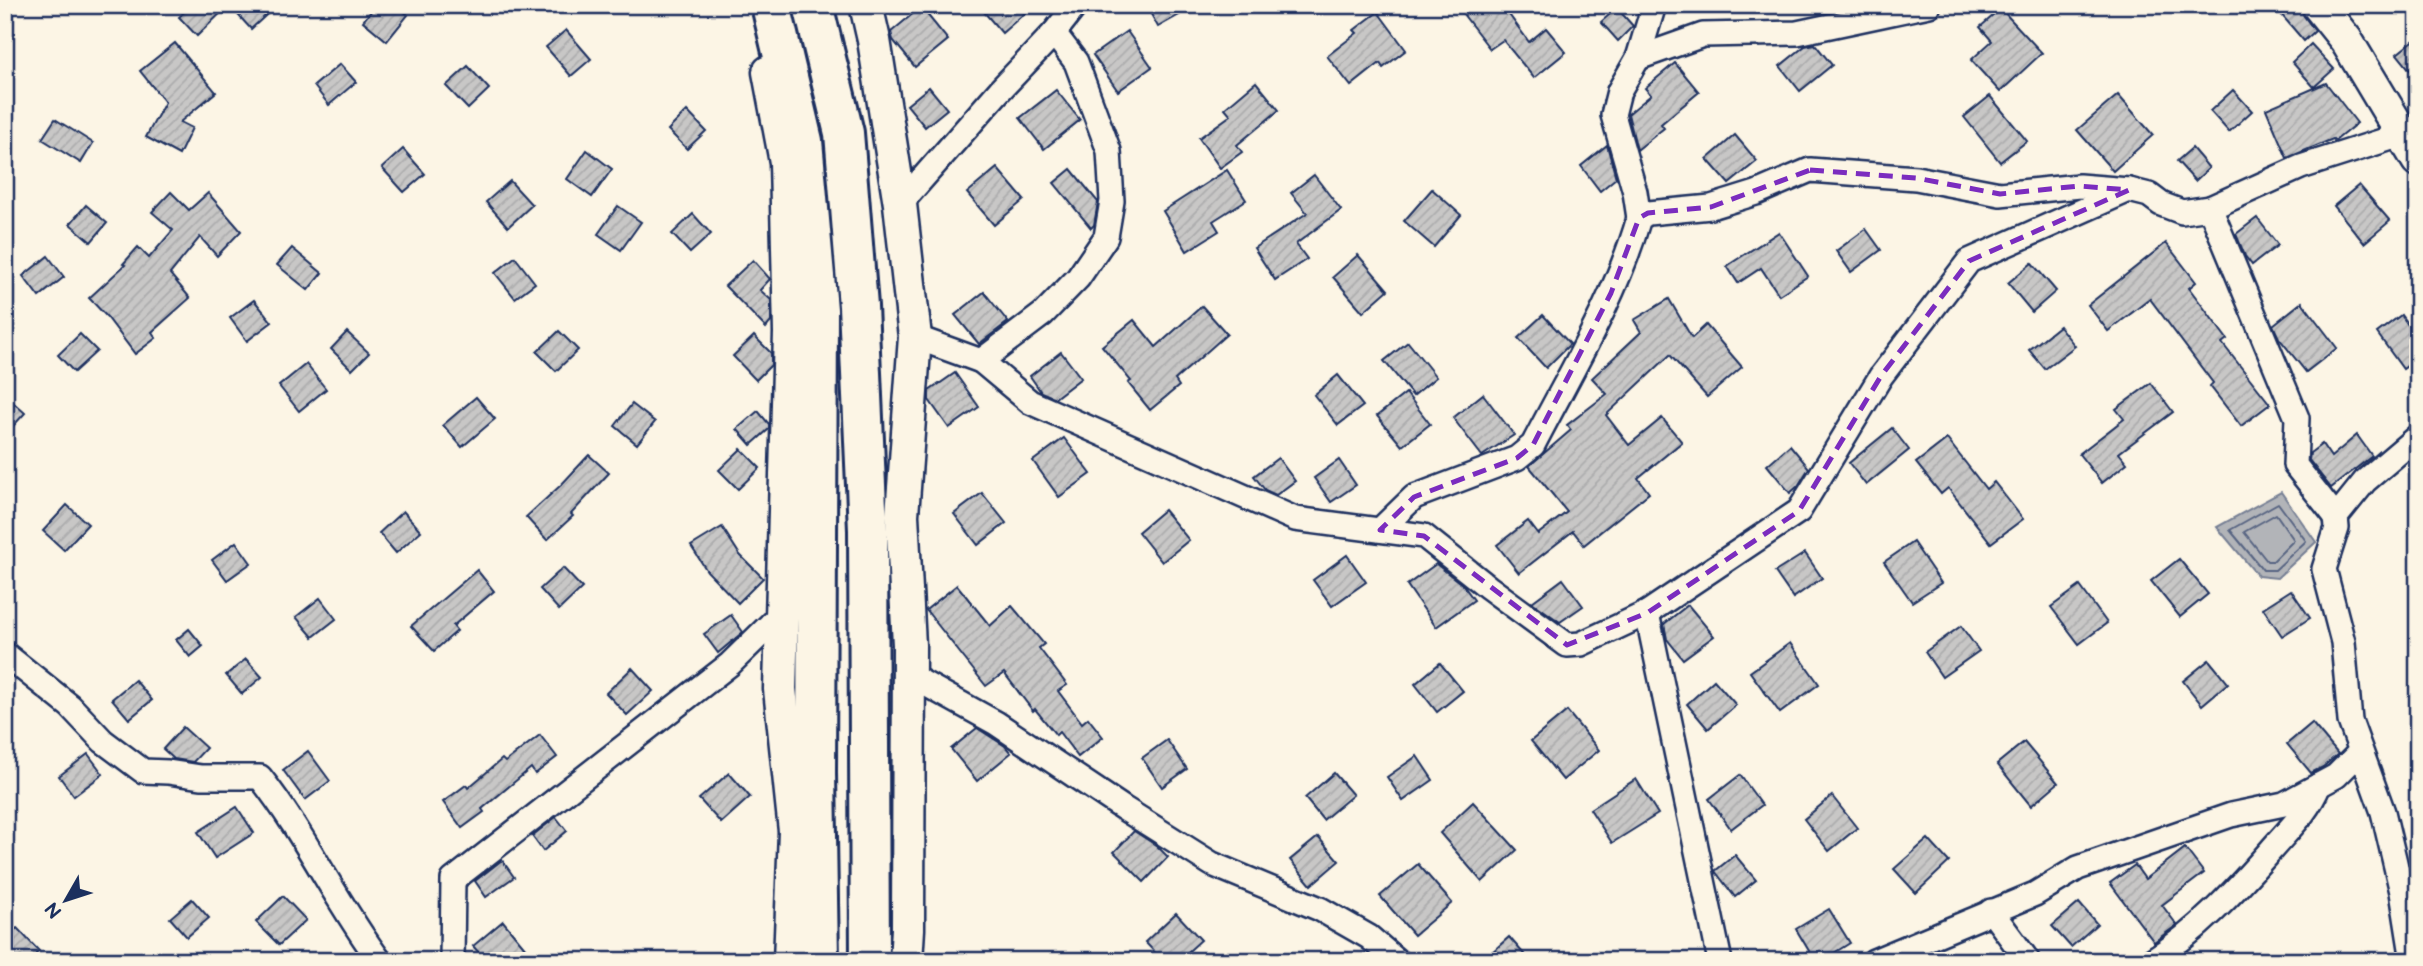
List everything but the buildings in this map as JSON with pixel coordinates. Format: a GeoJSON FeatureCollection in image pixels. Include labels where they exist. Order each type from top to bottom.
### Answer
{"type":"FeatureCollection","features":[{"type":"Feature","properties":{"kind":"highway"},"geometry":{"type":"LineString","coordinates":[[771,5],[803,141],[818,310],[816,773],[819,961]]}},
{"type":"Feature","properties":{"kind":"highway"},"geometry":{"type":"LineString","coordinates":[[813,5],[844,133],[858,306],[868,530],[870,961]]}},
{"type":"Feature","properties":{"kind":"street"},"geometry":{"type":"LineString","coordinates":[[754,5],[760,22],[786,162],[790,333],[780,689],[795,831],[790,961]]}},
{"type":"Feature","properties":{"kind":"street"},"geometry":{"type":"LineString","coordinates":[[866,5],[900,204],[915,337],[902,515],[909,675],[906,961]]}},
{"type":"Feature","properties":{"kind":"street"},"geometry":{"type":"LineString","coordinates":[[900,204],[1076,5]]}},
{"type":"Feature","properties":{"kind":"street"},"geometry":{"type":"LineString","coordinates":[[1380,530],[1414,497],[1517,458],[1533,445],[1611,293],[1629,251],[1639,218],[1635,192],[1613,115],[1619,92],[1638,58],[1654,5]]}},
{"type":"Feature","properties":{"kind":"street"},"geometry":{"type":"LineString","coordinates":[[1638,58],[1703,35],[1797,33],[1929,5]]}},
{"type":"Feature","properties":{"kind":"street"},"geometry":{"type":"LineString","coordinates":[[1639,218],[1648,213],[1711,207],[1756,193],[1810,170],[1916,178],[2000,194],[2079,187],[2129,190],[2149,195],[2161,204],[2182,212],[2210,208],[2301,167],[2413,152],[2346,40],[2318,5]]}},
{"type":"Feature","properties":{"kind":"street"},"geometry":{"type":"LineString","coordinates":[[981,361],[1043,314],[1078,278],[1106,237],[1112,201],[1110,151],[1076,62],[1054,33]]}},
{"type":"Feature","properties":{"kind":"street"},"geometry":{"type":"LineString","coordinates":[[915,337],[981,361],[1030,402],[1294,519],[1424,536],[1567,645],[1581,644],[1647,613],[1799,511],[1881,376],[1969,261],[2129,190]]}},
{"type":"Feature","properties":{"kind":"street"},"geometry":{"type":"LineString","coordinates":[[2210,208],[2297,418],[2295,466],[2336,517],[2337,528],[2324,569],[2343,642],[2350,721],[2383,812],[2402,892],[2413,961]]}},
{"type":"Feature","properties":{"kind":"street"},"geometry":{"type":"LineString","coordinates":[[2336,517],[2365,481],[2418,436]]}},
{"type":"Feature","properties":{"kind":"street"},"geometry":{"type":"LineString","coordinates":[[452,961],[453,880],[730,664],[784,611]]}},
{"type":"Feature","properties":{"kind":"street"},"geometry":{"type":"LineString","coordinates":[[1647,613],[1720,961]]}},
{"type":"Feature","properties":{"kind":"street"},"geometry":{"type":"LineString","coordinates":[[5,654],[70,706],[103,741],[143,771],[201,778],[260,777],[286,810],[313,860],[380,961]]}},
{"type":"Feature","properties":{"kind":"street"},"geometry":{"type":"LineString","coordinates":[[909,675],[996,723],[1123,808],[1212,863],[1320,909],[1369,937],[1397,961]]}},
{"type":"Feature","properties":{"kind":"street"},"geometry":{"type":"LineString","coordinates":[[1874,961],[2035,894],[2078,868],[2231,815],[2284,804],[2336,776],[2360,752]]}},
{"type":"Feature","properties":{"kind":"street"},"geometry":{"type":"LineString","coordinates":[[2151,961],[2177,944],[2250,873],[2311,805],[2319,785]]}},
{"type":"Feature","properties":{"kind":"street"},"geometry":{"type":"LineString","coordinates":[[1990,911],[2028,961]]}},
{"type":"Feature","properties":{"kind":"highlighted area"},"geometry":{"type":"Polygon","coordinates":[[[1810,170],[1916,178],[2000,194],[2079,186],[2129,190],[1969,261],[1881,376],[1799,511],[1647,613],[1567,645],[1424,536],[1380,530],[1414,497],[1517,458],[1533,445],[1611,293],[1639,218],[1648,213],[1711,207],[1810,170]]]}},
{"type":"Feature","properties":{"kind":"water"},"geometry":{"type":"Polygon","coordinates":[[[2281,492],[2316,542],[2277,578],[2258,576],[2217,527],[2281,492]]]}}]}
